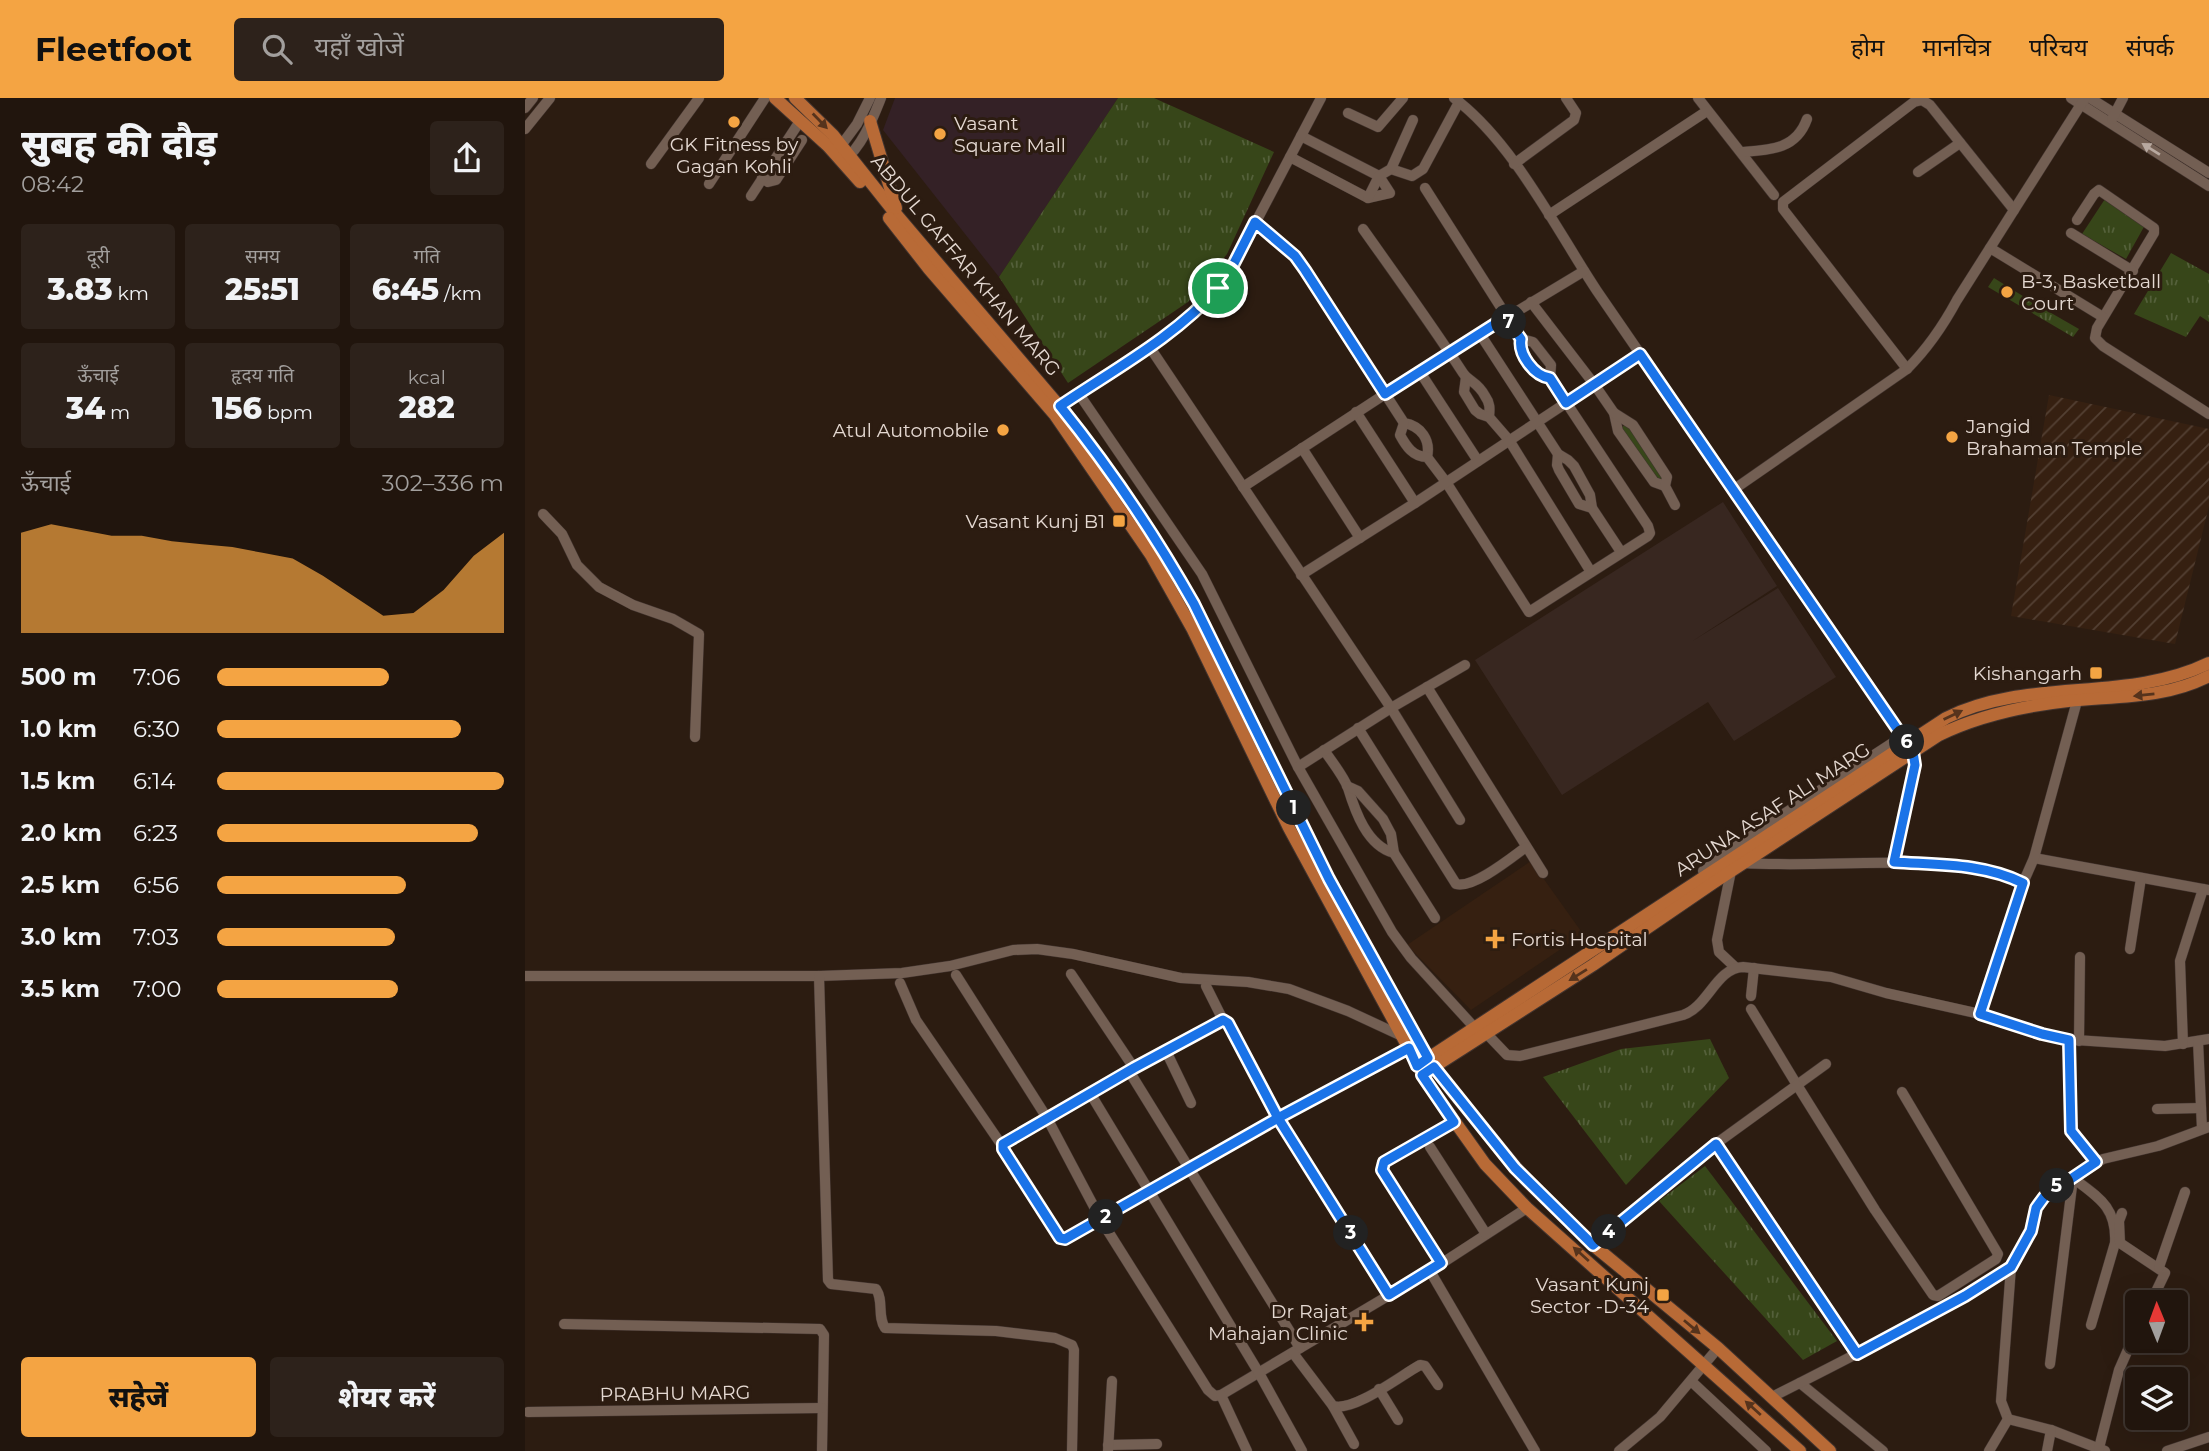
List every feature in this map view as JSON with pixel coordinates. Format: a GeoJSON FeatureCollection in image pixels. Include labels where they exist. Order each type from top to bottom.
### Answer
{"type":"FeatureCollection","features":[{"type":"Feature","properties":{"kind":"main road","name":"ABDUL GAFFAR KHAN MARG"},"geometry":{"type":"LineString","coordinates":[[775,98],[842,154],[953,298],[1055,415],[1151,555],[1192,628],[1289,828],[1454,1122],[1485,1164],[1527,1208],[1800,1451]]}},
{"type":"Feature","properties":{"kind":"main road","name":"ABDUL GAFFAR KHAN MARG"},"geometry":{"type":"LineString","coordinates":[[795,98],[1060,406],[1169,560],[1194,604],[1409,1039]]}},
{"type":"Feature","properties":{"kind":"main road"},"geometry":{"type":"LineString","coordinates":[[870,121],[899,217]]}},
{"type":"Feature","properties":{"kind":"main road","name":"ARUNA ASAF ALI MARG"},"geometry":{"type":"LineString","coordinates":[[2203,679],[2209,663]]}},
{"type":"Feature","properties":{"kind":"main road","name":"ARUNA ASAF ALI MARG"},"geometry":{"type":"LineString","coordinates":[[1426,1070],[1474,1027],[1946,718],[1983,704],[2024,696],[2172,679],[2203,679]]}},
{"type":"Feature","properties":{"kind":"main road","name":"ARUNA ASAF ALI MARG"},"geometry":{"type":"LineString","coordinates":[[1450,1050],[1486,1033],[1593,965],[1743,863],[1908,744],[1939,735],[1968,721],[2020,709],[2162,693],[2203,679]]}},
{"type":"Feature","properties":{"kind":"main road"},"geometry":{"type":"LineString","coordinates":[[1409,1039],[1431,1041],[1450,1050],[1445,1071],[1452,1091]]}},
{"type":"Feature","properties":{"kind":"main road","name":"ABDUL GAFFAR KHAN MARG"},"geometry":{"type":"LineString","coordinates":[[1426,1070],[1452,1091],[1521,1175],[1593,1245],[1718,1348],[1772,1397]]}},
{"type":"Feature","properties":{"kind":"main road"},"geometry":{"type":"LineString","coordinates":[[1772,1397],[1830,1451]]}},
{"type":"Feature","properties":{"kind":"street"},"geometry":{"type":"LineString","coordinates":[[525,108],[533,98]]}},
{"type":"Feature","properties":{"kind":"street"},"geometry":{"type":"LineString","coordinates":[[525,129],[550,98]]}},
{"type":"Feature","properties":{"kind":"street"},"geometry":{"type":"LineString","coordinates":[[651,164],[699,98]]}},
{"type":"Feature","properties":{"kind":"street"},"geometry":{"type":"LineString","coordinates":[[709,184],[765,98]]}},
{"type":"Feature","properties":{"kind":"street"},"geometry":{"type":"LineString","coordinates":[[842,154],[870,98]]}},
{"type":"Feature","properties":{"kind":"street"},"geometry":{"type":"LineString","coordinates":[[842,154],[870,121],[881,98]]}},
{"type":"Feature","properties":{"kind":"street"},"geometry":{"type":"LineString","coordinates":[[1060,406],[1149,346],[1213,294],[1228,275],[1321,98]]}},
{"type":"Feature","properties":{"kind":"street"},"geometry":{"type":"LineString","coordinates":[[1348,113],[1378,127],[1403,98]]}},
{"type":"Feature","properties":{"kind":"street"},"geometry":{"type":"LineString","coordinates":[[1514,164],[1574,120],[1576,113],[1566,98]]}},
{"type":"Feature","properties":{"kind":"street"},"geometry":{"type":"LineString","coordinates":[[1698,98],[1774,195]]}},
{"type":"Feature","properties":{"kind":"street"},"geometry":{"type":"LineString","coordinates":[[2071,98],[2113,118],[2209,173]]}},
{"type":"Feature","properties":{"kind":"street"},"geometry":{"type":"LineString","coordinates":[[2090,98],[2113,118],[2209,186]]}},
{"type":"Feature","properties":{"kind":"street"},"geometry":{"type":"LineString","coordinates":[[2113,118],[2123,98]]}},
{"type":"Feature","properties":{"kind":"street"},"geometry":{"type":"LineString","coordinates":[[1391,169],[1412,176],[1423,169],[1456,100],[1485,124],[1908,744],[1915,765],[1894,862]]}},
{"type":"Feature","properties":{"kind":"street"},"geometry":{"type":"LineString","coordinates":[[1907,369],[1783,209],[1782,203],[1922,100],[1930,105],[2014,210]]}},
{"type":"Feature","properties":{"kind":"street"},"geometry":{"type":"LineString","coordinates":[[1733,490],[1907,369],[1941,330],[1957,300],[2083,102]]}},
{"type":"Feature","properties":{"kind":"street"},"geometry":{"type":"LineString","coordinates":[[1549,215],[1707,111]]}},
{"type":"Feature","properties":{"kind":"street"},"geometry":{"type":"LineString","coordinates":[[1741,152],[1771,150],[1790,142],[1802,133],[1807,119]]}},
{"type":"Feature","properties":{"kind":"street"},"geometry":{"type":"LineString","coordinates":[[1368,198],[1379,176],[1391,169],[1413,120]]}},
{"type":"Feature","properties":{"kind":"street"},"geometry":{"type":"LineString","coordinates":[[751,196],[800,121]]}},
{"type":"Feature","properties":{"kind":"street"},"geometry":{"type":"LineString","coordinates":[[1290,157],[1368,198],[1390,193],[1379,176],[1301,136]]}},
{"type":"Feature","properties":{"kind":"street"},"geometry":{"type":"LineString","coordinates":[[762,178],[768,181],[776,180],[802,140]]}},
{"type":"Feature","properties":{"kind":"street"},"geometry":{"type":"LineString","coordinates":[[1919,172],[1960,143]]}},
{"type":"Feature","properties":{"kind":"street"},"geometry":{"type":"LineString","coordinates":[[1425,188],[1521,339],[1520,349],[1533,369],[1538,375],[1550,378]]}},
{"type":"Feature","properties":{"kind":"street"},"geometry":{"type":"LineString","coordinates":[[2077,219],[2099,190],[2153,226],[2155,230],[2133,271],[2103,317],[2095,332],[2095,338],[2209,414]]}},
{"type":"Feature","properties":{"kind":"street"},"geometry":{"type":"LineString","coordinates":[[1255,222],[1295,256],[1404,423],[1418,427],[1426,439],[1429,446],[1427,457]]}},
{"type":"Feature","properties":{"kind":"street"},"geometry":{"type":"LineString","coordinates":[[1363,229],[1451,351],[1466,377],[1475,381],[1484,393],[1490,405],[1489,417]]}},
{"type":"Feature","properties":{"kind":"street"},"geometry":{"type":"LineString","coordinates":[[2071,233],[2133,271]]}},
{"type":"Feature","properties":{"kind":"street"},"geometry":{"type":"LineString","coordinates":[[1990,248],[2103,317]]}},
{"type":"Feature","properties":{"kind":"street"},"geometry":{"type":"LineString","coordinates":[[1243,487],[1451,351],[1584,271]]}},
{"type":"Feature","properties":{"kind":"street"},"geometry":{"type":"LineString","coordinates":[[1531,302],[1614,413],[1618,430],[1654,482],[1665,486]]}},
{"type":"Feature","properties":{"kind":"street"},"geometry":{"type":"LineString","coordinates":[[1480,334],[1558,454],[1574,466],[1590,495],[1592,508],[1621,552]]}},
{"type":"Feature","properties":{"kind":"street"},"geometry":{"type":"LineString","coordinates":[[1404,423],[1400,435],[1403,440],[1416,455],[1427,457],[1446,482],[1529,612],[1647,536],[1649,529],[1550,378],[1551,365],[1533,342],[1521,339]]}},
{"type":"Feature","properties":{"kind":"street"},"geometry":{"type":"LineString","coordinates":[[1149,346],[1391,708],[1460,820]]}},
{"type":"Feature","properties":{"kind":"street"},"geometry":{"type":"LineString","coordinates":[[1301,575],[1640,354]]}},
{"type":"Feature","properties":{"kind":"street"},"geometry":{"type":"LineString","coordinates":[[1420,372],[1479,461]]}},
{"type":"Feature","properties":{"kind":"street"},"geometry":{"type":"LineString","coordinates":[[1466,377],[1464,392],[1479,414],[1489,417],[1509,440],[1591,572]]}},
{"type":"Feature","properties":{"kind":"street"},"geometry":{"type":"LineString","coordinates":[[1079,394],[1202,574],[1297,767],[1392,932],[1411,958],[1474,1027]]}},
{"type":"Feature","properties":{"kind":"street"},"geometry":{"type":"LineString","coordinates":[[1356,412],[1415,503]]}},
{"type":"Feature","properties":{"kind":"street"},"geometry":{"type":"LineString","coordinates":[[1614,413],[1633,425],[1667,477],[1665,486],[1675,505]]}},
{"type":"Feature","properties":{"kind":"street"},"geometry":{"type":"LineString","coordinates":[[1302,448],[1360,538]]}},
{"type":"Feature","properties":{"kind":"street"},"geometry":{"type":"LineString","coordinates":[[543,514],[562,534],[577,565],[599,587],[633,605],[673,619],[699,634],[695,737]]}},
{"type":"Feature","properties":{"kind":"street"},"geometry":{"type":"LineString","coordinates":[[1297,767],[1465,665]]}},
{"type":"Feature","properties":{"kind":"street"},"geometry":{"type":"LineString","coordinates":[[1427,687],[1543,873]]}},
{"type":"Feature","properties":{"kind":"street"},"geometry":{"type":"LineString","coordinates":[[1980,1014],[2023,883],[2034,858],[2077,701]]}},
{"type":"Feature","properties":{"kind":"street"},"geometry":{"type":"LineString","coordinates":[[1358,728],[1456,884],[1471,884],[1526,848]]}},
{"type":"Feature","properties":{"kind":"street"},"geometry":{"type":"LineString","coordinates":[[1582,950],[1660,901],[1755,832],[1908,744]]}},
{"type":"Feature","properties":{"kind":"street"},"geometry":{"type":"LineString","coordinates":[[1324,750],[1347,786],[1353,806],[1373,840],[1384,850],[1394,853]]}},
{"type":"Feature","properties":{"kind":"street"},"geometry":{"type":"LineString","coordinates":[[1347,786],[1358,791],[1383,819],[1391,834],[1394,853],[1436,918]]}},
{"type":"Feature","properties":{"kind":"street"},"geometry":{"type":"LineString","coordinates":[[2034,858],[2206,889],[2180,961],[2183,1044]]}},
{"type":"Feature","properties":{"kind":"street"},"geometry":{"type":"LineString","coordinates":[[1743,863],[1894,862],[1973,867],[2000,873],[2023,883]]}},
{"type":"Feature","properties":{"kind":"street"},"geometry":{"type":"LineString","coordinates":[[1731,871],[1717,940],[1719,952],[1735,967]]}},
{"type":"Feature","properties":{"kind":"street"},"geometry":{"type":"LineString","coordinates":[[2130,949],[2141,878]]}},
{"type":"Feature","properties":{"kind":"street"},"geometry":{"type":"LineString","coordinates":[[525,976],[819,976],[914,972],[1013,950],[1048,950],[1181,978],[1248,982],[1289,989],[1339,1007],[1409,1039],[1377,1065],[1278,1118],[1101,1220],[1061,1239],[1003,1147],[916,1020],[900,984]]}},
{"type":"Feature","properties":{"kind":"street"},"geometry":{"type":"LineString","coordinates":[[2080,957],[2071,1131],[2096,1162]]}},
{"type":"Feature","properties":{"kind":"street"},"geometry":{"type":"LineString","coordinates":[[1486,1033],[1507,1055],[1520,1056],[1683,1015],[1695,1009],[1725,974],[1735,967],[1831,977],[1886,993],[1980,1014],[2042,1034],[2074,1040],[2165,1046],[2209,1039]]}},
{"type":"Feature","properties":{"kind":"street"},"geometry":{"type":"LineString","coordinates":[[1751,996],[1754,968]]}},
{"type":"Feature","properties":{"kind":"street"},"geometry":{"type":"LineString","coordinates":[[1071,974],[1132,1069],[1354,1444]]}},
{"type":"Feature","properties":{"kind":"street"},"geometry":{"type":"LineString","coordinates":[[955,975],[1047,1118],[1101,1220],[1208,1390],[1215,1396],[1430,1271],[1527,1208]]}},
{"type":"Feature","properties":{"kind":"street"},"geometry":{"type":"LineString","coordinates":[[819,976],[828,1280],[831,1284],[876,1289],[880,1297],[884,1328],[996,1331],[1055,1338],[1072,1345],[1072,1451]]}},
{"type":"Feature","properties":{"kind":"street"},"geometry":{"type":"LineString","coordinates":[[1206,986],[1278,1118],[1389,1295]]}},
{"type":"Feature","properties":{"kind":"street"},"geometry":{"type":"LineString","coordinates":[[1751,1009],[1877,1214],[1935,1296],[1998,1256],[1905,1097]]}},
{"type":"Feature","properties":{"kind":"street"},"geometry":{"type":"LineString","coordinates":[[1003,1147],[1005,1142],[1223,1020]]}},
{"type":"Feature","properties":{"kind":"street"},"geometry":{"type":"LineString","coordinates":[[2008,1419],[2001,1401],[2011,1267],[2031,1231],[2036,1208],[2044,1197],[2096,1162],[2118,1154],[2158,1146],[2206,1128],[2201,1108],[2198,1041]]}},
{"type":"Feature","properties":{"kind":"street"},"geometry":{"type":"LineString","coordinates":[[1166,1051],[1191,1103]]}},
{"type":"Feature","properties":{"kind":"street"},"geometry":{"type":"LineString","coordinates":[[1593,1245],[1668,1181],[1826,1064]]}},
{"type":"Feature","properties":{"kind":"street"},"geometry":{"type":"LineString","coordinates":[[1090,1093],[1302,1451]]}},
{"type":"Feature","properties":{"kind":"street"},"geometry":{"type":"LineString","coordinates":[[2157,1109],[2201,1108]]}},
{"type":"Feature","properties":{"kind":"street"},"geometry":{"type":"LineString","coordinates":[[1441,1263],[1382,1166],[1384,1162],[1454,1122]]}},
{"type":"Feature","properties":{"kind":"street"},"geometry":{"type":"LineString","coordinates":[[1716,1144],[1857,1354]]}},
{"type":"Feature","properties":{"kind":"street"},"geometry":{"type":"LineString","coordinates":[[1430,1147],[1486,1234]]}},
{"type":"Feature","properties":{"kind":"street"},"geometry":{"type":"LineString","coordinates":[[2073,1178],[2104,1202],[2116,1232],[2091,1325]]}},
{"type":"Feature","properties":{"kind":"street"},"geometry":{"type":"LineString","coordinates":[[2050,1364],[2073,1178]]}},
{"type":"Feature","properties":{"kind":"street"},"geometry":{"type":"LineString","coordinates":[[2159,1267],[2185,1192]]}},
{"type":"Feature","properties":{"kind":"street"},"geometry":{"type":"LineString","coordinates":[[2122,1213],[2119,1221],[2120,1243],[2164,1270],[2165,1277],[2158,1290]]}},
{"type":"Feature","properties":{"kind":"street"},"geometry":{"type":"LineString","coordinates":[[1772,1397],[1965,1296],[2011,1267]]}},
{"type":"Feature","properties":{"kind":"street"},"geometry":{"type":"LineString","coordinates":[[1430,1271],[1535,1451]]}},
{"type":"Feature","properties":{"kind":"street"},"geometry":{"type":"LineString","coordinates":[[564,1324],[820,1329],[824,1335],[822,1451]]}},
{"type":"Feature","properties":{"kind":"street"},"geometry":{"type":"LineString","coordinates":[[1619,1451],[1654,1423],[1718,1348]]}},
{"type":"Feature","properties":{"kind":"street"},"geometry":{"type":"LineString","coordinates":[[2008,1419],[2051,1430],[2102,1450],[2119,1370],[2126,1353]]}},
{"type":"Feature","properties":{"kind":"street"},"geometry":{"type":"LineString","coordinates":[[1333,1406],[1348,1405],[1420,1365],[1426,1366],[1438,1385]]}},
{"type":"Feature","properties":{"kind":"street"},"geometry":{"type":"LineString","coordinates":[[1112,1381],[1108,1448],[1157,1444]]}},
{"type":"Feature","properties":{"kind":"street"},"geometry":{"type":"LineString","coordinates":[[1691,1381],[1766,1451]]}},
{"type":"Feature","properties":{"kind":"street"},"geometry":{"type":"LineString","coordinates":[[1800,1383],[1883,1451]]}},
{"type":"Feature","properties":{"kind":"street"},"geometry":{"type":"LineString","coordinates":[[1379,1389],[1398,1420]]}},
{"type":"Feature","properties":{"kind":"street"},"geometry":{"type":"LineString","coordinates":[[1220,1395],[1247,1451]]}},
{"type":"Feature","properties":{"kind":"street","name":"PRABHU MARG"},"geometry":{"type":"LineString","coordinates":[[528,1412],[823,1408]]}},
{"type":"Feature","properties":{"kind":"street"},"geometry":{"type":"LineString","coordinates":[[1989,1451],[2008,1419]]}},
{"type":"Feature","properties":{"kind":"street"},"geometry":{"type":"LineString","coordinates":[[2047,1451],[2051,1430]]}},
{"type":"Feature","properties":{"kind":"street"},"geometry":{"type":"LineString","coordinates":[[2167,1451],[2209,1437]]}},
{"type":"Feature","properties":{"kind":"shaded area","name":"Vasant Square Mall"},"geometry":{"type":"Polygon","coordinates":[[[895,98],[1118,98],[999,277],[883,130],[895,98]]]}},
{"type":"Feature","properties":{"kind":"shaded area"},"geometry":{"type":"Polygon","coordinates":[[[2049,395],[2209,429],[2209,506],[2175,644],[2011,616],[2049,395]]]}},
{"type":"Feature","properties":{"kind":"shaded area"},"geometry":{"type":"Polygon","coordinates":[[[1723,502],[1777,586],[1691,642],[1778,588],[1836,677],[1734,741],[1708,702],[1562,795],[1475,660],[1723,502]]]}},
{"type":"Feature","properties":{"kind":"shaded area","name":"Fortis Hospital"},"geometry":{"type":"Polygon","coordinates":[[[1531,861],[1583,934],[1471,1010],[1407,945],[1531,861]]]}},
{"type":"Feature","properties":{"kind":"green space"},"geometry":{"type":"Polygon","coordinates":[[[1118,98],[1154,98],[1274,152],[1227,254],[1188,302],[1068,383],[999,277],[1118,98]]]}},
{"type":"Feature","properties":{"kind":"green space"},"geometry":{"type":"Polygon","coordinates":[[[2105,199],[2145,225],[2126,259],[2082,234],[2105,199]]]}},
{"type":"Feature","properties":{"kind":"green space"},"geometry":{"type":"Polygon","coordinates":[[[2171,253],[2209,274],[2209,322],[2200,316],[2186,337],[2134,314],[2171,253]]]}},
{"type":"Feature","properties":{"kind":"green space","name":"B-3, Basketball Court"},"geometry":{"type":"Polygon","coordinates":[[[1994,278],[2026,298],[2020,306],[1988,287],[1994,278]]]}},
{"type":"Feature","properties":{"kind":"green space"},"geometry":{"type":"Polygon","coordinates":[[[2027,299],[2079,329],[2073,337],[2022,307],[2027,299]]]}},
{"type":"Feature","properties":{"kind":"green space"},"geometry":{"type":"Polygon","coordinates":[[[1630,422],[1669,487],[1657,481],[1620,428],[1630,422]]]}},
{"type":"Feature","properties":{"kind":"green space"},"geometry":{"type":"Polygon","coordinates":[[[1710,1039],[1729,1078],[1626,1185],[1543,1077],[1621,1049],[1710,1039]]]}},
{"type":"Feature","properties":{"kind":"green space"},"geometry":{"type":"Polygon","coordinates":[[[1705,1166],[1837,1341],[1803,1360],[1659,1201],[1705,1166]]]}},
{"type":"Feature","properties":{"kind":"place","name":"GK Fitness by Gagan Kohli"},"geometry":{"type":"Point","coordinates":[734,122]}},
{"type":"Feature","properties":{"kind":"place","name":"Vasant Square Mall"},"geometry":{"type":"Point","coordinates":[940,134]}},
{"type":"Feature","properties":{"kind":"place","name":"B-3, Basketball Court"},"geometry":{"type":"Point","coordinates":[2007,292]}},
{"type":"Feature","properties":{"kind":"place","name":"Atul Automobile"},"geometry":{"type":"Point","coordinates":[1003,430]}},
{"type":"Feature","properties":{"kind":"place","name":"Jangid Brahaman Temple"},"geometry":{"type":"Point","coordinates":[1952,437]}},
{"type":"Feature","properties":{"kind":"place","name":"Vasant Kunj B1"},"geometry":{"type":"Point","coordinates":[1119,521]}},
{"type":"Feature","properties":{"kind":"place","name":"Kishangarh"},"geometry":{"type":"Point","coordinates":[2096,673]}},
{"type":"Feature","properties":{"kind":"place","name":"Fortis Hospital"},"geometry":{"type":"Point","coordinates":[1495,939]}},
{"type":"Feature","properties":{"kind":"place","name":"Vasant Kunj Sector -D-34"},"geometry":{"type":"Point","coordinates":[1663,1295]}},
{"type":"Feature","properties":{"kind":"place","name":"Dr Rajat Mahajan Clinic"},"geometry":{"type":"Point","coordinates":[1364,1322]}},
{"type":"Feature","properties":{"kind":"route"},"geometry":{"type":"LineString","coordinates":[[1218,288],[1207,301],[1161,338],[1060,406],[1131,503],[1194,604],[1348,917],[1428,1058],[1417,1066],[1409,1048],[1278,1118],[1101,1220],[1063,1240],[1060,1238],[1003,1149],[1003,1144],[1223,1020],[1228,1023],[1278,1118],[1389,1295],[1441,1263],[1382,1170],[1384,1162],[1454,1122],[1422,1075],[1434,1067],[1515,1168],[1593,1245],[1716,1144],[1857,1354],[1965,1296],[2011,1267],[2031,1231],[2036,1208],[2044,1197],[2096,1162],[2071,1131],[2069,1040],[1980,1014],[2023,883],[2000,873],[1973,867],[1894,862],[1915,765],[1913,752],[1640,354],[1566,403],[1550,378],[1538,375],[1533,369],[1520,349],[1521,339],[1506,317],[1385,394],[1295,256],[1255,222],[1228,275],[1218,288]]}}]}
